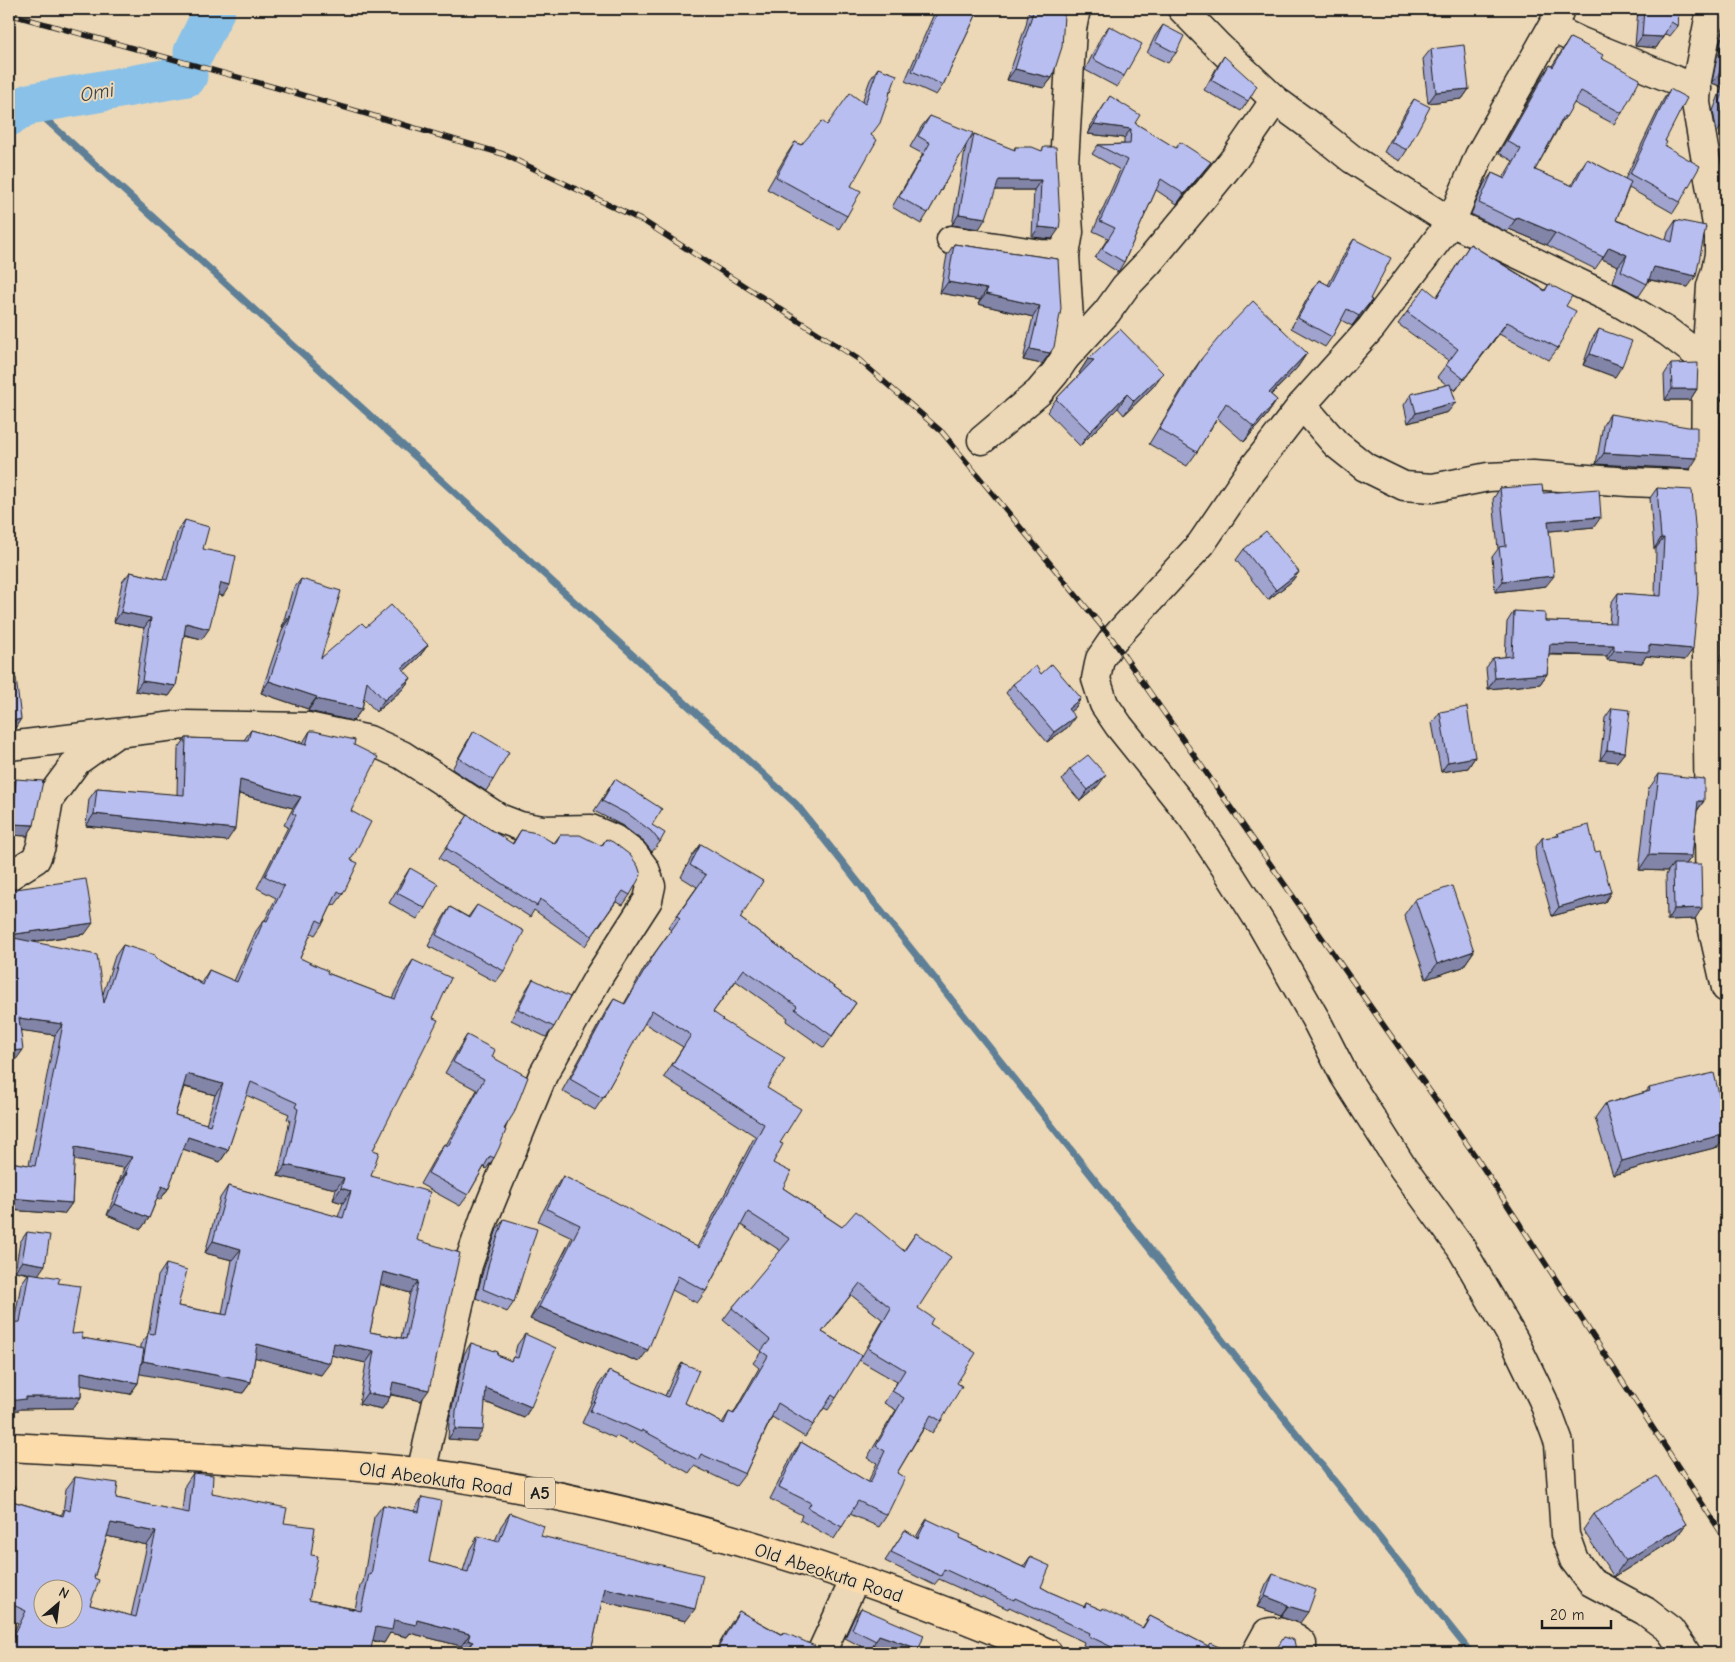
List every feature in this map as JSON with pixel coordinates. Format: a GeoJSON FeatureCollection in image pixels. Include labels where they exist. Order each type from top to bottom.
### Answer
{"type":"FeatureCollection","features":[{"type":"Feature","properties":{"kind":"highway","name":"Old Abeokuta Road"},"geometry":{"type":"LineString","coordinates":[[9,1447],[324,1464],[421,1473],[479,1481],[565,1498],[690,1527],[799,1560],[904,1596],[1048,1653]]}},
{"type":"Feature","properties":{"kind":"street"},"geometry":{"type":"LineString","coordinates":[[1065,358],[1069,320],[1065,255],[1069,232],[1064,163],[1072,30],[1076,9]]}},
{"type":"Feature","properties":{"kind":"street"},"geometry":{"type":"LineString","coordinates":[[1182,9],[1275,100],[1352,159],[1451,222],[1620,303],[1668,332],[1706,361]]}},
{"type":"Feature","properties":{"kind":"street"},"geometry":{"type":"LineString","coordinates":[[1711,9],[1700,61],[1696,104],[1720,236],[1718,262],[1710,286],[1706,361],[1706,485],[1710,917],[1726,988]]}},
{"type":"Feature","properties":{"kind":"street"},"geometry":{"type":"LineString","coordinates":[[1558,14],[1558,31],[1697,89]]}},
{"type":"Feature","properties":{"kind":"street"},"geometry":{"type":"LineString","coordinates":[[1558,14],[1479,156],[1451,222],[1371,328],[1302,405],[1250,472],[1201,544],[1113,640],[1100,659],[1096,680],[1104,704],[1119,726],[1186,810],[1228,870],[1316,1020],[1344,1075],[1404,1168],[1461,1248],[1514,1340],[1543,1400],[1559,1443],[1565,1535],[1574,1560],[1591,1582],[1645,1611],[1670,1630],[1686,1653]]}},
{"type":"Feature","properties":{"kind":"street"},"geometry":{"type":"LineString","coordinates":[[982,440],[1039,392],[1055,374],[1065,358],[1107,312],[1125,287],[1148,263],[1230,165],[1275,100]]}},
{"type":"Feature","properties":{"kind":"street"},"geometry":{"type":"LineString","coordinates":[[951,240],[1040,254],[1065,255]]}},
{"type":"Feature","properties":{"kind":"street"},"geometry":{"type":"LineString","coordinates":[[1302,405],[1336,444],[1365,467],[1404,486],[1433,488],[1488,477],[1533,475],[1706,485]]}},
{"type":"Feature","properties":{"kind":"street"},"geometry":{"type":"LineString","coordinates":[[9,746],[183,725],[308,727],[369,740],[402,755],[499,818],[520,826],[543,830],[591,828],[621,844],[634,854],[645,869],[651,886],[648,900],[599,976],[543,1075],[484,1219],[468,1265],[421,1473]]}},
{"type":"Feature","properties":{"kind":"street"},"geometry":{"type":"LineString","coordinates":[[9,876],[36,859],[41,846],[49,799],[77,761],[117,733]]}},
{"type":"Feature","properties":{"kind":"street"},"geometry":{"type":"LineString","coordinates":[[821,1653],[855,1579]]}},
{"type":"Feature","properties":{"kind":"street"},"geometry":{"type":"LineString","coordinates":[[1256,1653],[1267,1633],[1273,1631],[1298,1638],[1302,1643],[1302,1653]]}},
{"type":"Feature","properties":{"kind":"building"},"geometry":{"type":"Polygon","coordinates":[[[939,9],[979,9],[943,85],[912,71],[939,9]]]}},
{"type":"Feature","properties":{"kind":"building"},"geometry":{"type":"Polygon","coordinates":[[[1034,9],[1065,9],[1062,47],[1052,78],[1015,69],[1034,9]]]}},
{"type":"Feature","properties":{"kind":"building"},"geometry":{"type":"Polygon","coordinates":[[[1644,9],[1679,9],[1678,26],[1671,22],[1663,37],[1642,36],[1644,9]]]}},
{"type":"Feature","properties":{"kind":"building"},"geometry":{"type":"Polygon","coordinates":[[[1163,25],[1184,36],[1176,53],[1155,42],[1163,25]]]}},
{"type":"Feature","properties":{"kind":"building"},"geometry":{"type":"Polygon","coordinates":[[[1109,26],[1142,44],[1124,76],[1093,59],[1109,26]]]}},
{"type":"Feature","properties":{"kind":"building"},"geometry":{"type":"Polygon","coordinates":[[[1570,38],[1603,55],[1601,58],[1640,79],[1622,113],[1581,91],[1566,117],[1564,116],[1535,170],[1573,186],[1587,159],[1631,182],[1616,220],[1672,242],[1676,220],[1706,226],[1696,276],[1654,267],[1647,284],[1621,271],[1627,255],[1609,247],[1603,257],[1555,233],[1517,217],[1515,220],[1479,203],[1492,173],[1505,179],[1521,149],[1507,141],[1550,65],[1553,67],[1570,38]]]}},
{"type":"Feature","properties":{"kind":"building"},"geometry":{"type":"Polygon","coordinates":[[[1726,43],[1726,76],[1719,74],[1726,43]]]}},
{"type":"Feature","properties":{"kind":"building"},"geometry":{"type":"Polygon","coordinates":[[[1464,45],[1469,89],[1436,92],[1431,49],[1464,45]]]}},
{"type":"Feature","properties":{"kind":"building"},"geometry":{"type":"Polygon","coordinates":[[[1224,56],[1257,86],[1248,101],[1211,80],[1224,56]]]}},
{"type":"Feature","properties":{"kind":"building"},"geometry":{"type":"Polygon","coordinates":[[[878,68],[897,75],[890,90],[880,123],[871,135],[877,140],[851,186],[861,191],[847,216],[776,177],[795,142],[801,145],[822,121],[827,125],[850,93],[865,104],[878,68]]]}},
{"type":"Feature","properties":{"kind":"building"},"geometry":{"type":"Polygon","coordinates":[[[1726,85],[1726,120],[1724,124],[1720,101],[1726,85]]]}},
{"type":"Feature","properties":{"kind":"building"},"geometry":{"type":"Polygon","coordinates":[[[1670,89],[1687,98],[1665,141],[1667,142],[1665,146],[1700,166],[1680,202],[1630,174],[1670,89]]]}},
{"type":"Feature","properties":{"kind":"building"},"geometry":{"type":"Polygon","coordinates":[[[1110,96],[1140,115],[1135,123],[1176,148],[1180,142],[1211,162],[1184,194],[1161,179],[1124,262],[1102,249],[1115,228],[1100,221],[1127,160],[1098,145],[1130,144],[1131,129],[1094,124],[1110,96]]]}},
{"type":"Feature","properties":{"kind":"building"},"geometry":{"type":"Polygon","coordinates":[[[1414,99],[1430,107],[1407,150],[1391,142],[1414,99]]]}},
{"type":"Feature","properties":{"kind":"building"},"geometry":{"type":"Polygon","coordinates":[[[930,116],[973,133],[928,213],[899,197],[930,143],[918,136],[930,116]]]}},
{"type":"Feature","properties":{"kind":"building"},"geometry":{"type":"Polygon","coordinates":[[[974,134],[1015,150],[1015,147],[1032,147],[1042,151],[1044,147],[1056,147],[1059,229],[1039,227],[1041,180],[999,180],[986,218],[959,214],[974,134]]]}},
{"type":"Feature","properties":{"kind":"building"},"geometry":{"type":"Polygon","coordinates":[[[1354,239],[1391,258],[1370,299],[1372,300],[1359,316],[1347,309],[1332,337],[1298,318],[1319,280],[1330,286],[1354,239]]]}},
{"type":"Feature","properties":{"kind":"building"},"geometry":{"type":"Polygon","coordinates":[[[954,244],[1058,259],[1061,309],[1054,347],[1050,353],[1030,349],[1040,306],[986,294],[987,289],[948,282],[954,244]]]}},
{"type":"Feature","properties":{"kind":"building"},"geometry":{"type":"Polygon","coordinates":[[[1470,244],[1545,291],[1549,284],[1572,296],[1566,306],[1576,311],[1558,348],[1507,322],[1464,379],[1446,365],[1458,349],[1407,312],[1425,287],[1437,297],[1470,244]]]}},
{"type":"Feature","properties":{"kind":"building"},"geometry":{"type":"Polygon","coordinates":[[[1253,301],[1307,353],[1269,393],[1277,400],[1254,427],[1226,403],[1197,452],[1159,429],[1202,358],[1253,301]]]}},
{"type":"Feature","properties":{"kind":"building"},"geometry":{"type":"Polygon","coordinates":[[[1120,329],[1163,373],[1134,401],[1127,394],[1090,432],[1056,399],[1094,360],[1088,359],[1120,329]]]}},
{"type":"Feature","properties":{"kind":"building"},"geometry":{"type":"Polygon","coordinates":[[[1599,329],[1632,341],[1622,366],[1590,354],[1599,329]]]}},
{"type":"Feature","properties":{"kind":"building"},"geometry":{"type":"Polygon","coordinates":[[[1698,363],[1697,389],[1672,389],[1671,364],[1698,363]]]}},
{"type":"Feature","properties":{"kind":"building"},"geometry":{"type":"Polygon","coordinates":[[[1450,384],[1456,402],[1416,413],[1411,394],[1450,384]]]}},
{"type":"Feature","properties":{"kind":"building"},"geometry":{"type":"Polygon","coordinates":[[[1610,414],[1697,427],[1697,458],[1604,453],[1610,414]]]}},
{"type":"Feature","properties":{"kind":"building"},"geometry":{"type":"Polygon","coordinates":[[[1542,485],[1543,493],[1599,489],[1601,517],[1548,521],[1554,576],[1503,581],[1499,547],[1506,546],[1500,488],[1542,485]]]}},
{"type":"Feature","properties":{"kind":"building"},"geometry":{"type":"Polygon","coordinates":[[[1657,488],[1692,490],[1698,593],[1693,649],[1649,645],[1649,652],[1614,650],[1614,645],[1550,644],[1547,674],[1495,678],[1493,658],[1512,656],[1514,611],[1545,613],[1545,621],[1616,623],[1618,593],[1661,596],[1664,538],[1661,538],[1657,488]]]}},
{"type":"Feature","properties":{"kind":"building"},"geometry":{"type":"Polygon","coordinates":[[[185,520],[209,527],[203,549],[236,556],[230,585],[221,583],[209,629],[186,623],[176,686],[142,681],[151,618],[121,612],[130,572],[167,580],[185,520]]]}},
{"type":"Feature","properties":{"kind":"building"},"geometry":{"type":"Polygon","coordinates":[[[1266,531],[1299,572],[1276,590],[1244,549],[1266,531]]]}},
{"type":"Feature","properties":{"kind":"building"},"geometry":{"type":"Polygon","coordinates":[[[301,579],[341,591],[321,658],[362,623],[366,627],[391,605],[428,645],[402,668],[411,678],[384,700],[367,681],[362,709],[316,699],[317,697],[269,681],[291,616],[301,579]]]}},
{"type":"Feature","properties":{"kind":"building"},"geometry":{"type":"Polygon","coordinates":[[[1052,664],[1081,698],[1068,709],[1075,717],[1054,732],[1013,684],[1036,666],[1041,674],[1052,664]]]}},
{"type":"Feature","properties":{"kind":"building"},"geometry":{"type":"Polygon","coordinates":[[[16,678],[21,719],[9,722],[9,679],[16,678]]]}},
{"type":"Feature","properties":{"kind":"building"},"geometry":{"type":"Polygon","coordinates":[[[1467,707],[1475,757],[1448,762],[1440,712],[1467,707]]]}},
{"type":"Feature","properties":{"kind":"building"},"geometry":{"type":"Polygon","coordinates":[[[1612,708],[1630,710],[1625,752],[1607,750],[1612,708]]]}},
{"type":"Feature","properties":{"kind":"building"},"geometry":{"type":"Polygon","coordinates":[[[251,730],[306,745],[310,731],[314,731],[355,740],[354,745],[378,757],[351,811],[371,822],[351,860],[358,863],[343,894],[338,891],[323,923],[317,920],[300,958],[328,971],[327,973],[395,999],[413,960],[451,978],[433,1018],[438,1020],[373,1150],[379,1152],[371,1176],[430,1192],[417,1240],[460,1253],[429,1390],[393,1382],[390,1397],[367,1393],[374,1351],[334,1343],[330,1363],[257,1344],[251,1382],[143,1361],[148,1333],[154,1334],[166,1264],[187,1270],[178,1306],[227,1315],[241,1249],[213,1241],[228,1186],[343,1218],[351,1191],[341,1188],[344,1178],[286,1165],[298,1109],[295,1107],[297,1103],[251,1082],[228,1150],[188,1137],[168,1189],[162,1186],[149,1218],[115,1204],[132,1157],[75,1147],[72,1203],[9,1198],[9,1162],[35,1166],[63,1024],[19,1018],[23,1050],[9,1051],[9,937],[97,955],[104,1003],[123,945],[155,955],[154,957],[203,985],[209,970],[237,982],[264,920],[267,921],[284,886],[265,876],[296,815],[292,813],[301,797],[240,780],[235,829],[94,814],[97,788],[184,795],[186,738],[248,740],[251,730]],[[187,1074],[175,1115],[210,1125],[223,1084],[187,1074]],[[383,1272],[370,1332],[406,1339],[418,1281],[383,1272]]]}},
{"type":"Feature","properties":{"kind":"building"},"geometry":{"type":"Polygon","coordinates":[[[474,731],[509,752],[493,780],[459,758],[474,731]]]}},
{"type":"Feature","properties":{"kind":"building"},"geometry":{"type":"Polygon","coordinates":[[[1088,755],[1106,775],[1088,790],[1070,769],[1088,755]]]}},
{"type":"Feature","properties":{"kind":"building"},"geometry":{"type":"Polygon","coordinates":[[[1659,774],[1704,779],[1704,801],[1698,801],[1692,856],[1649,855],[1659,774]]]}},
{"type":"Feature","properties":{"kind":"building"},"geometry":{"type":"Polygon","coordinates":[[[16,779],[43,781],[34,825],[13,824],[16,779]]]}},
{"type":"Feature","properties":{"kind":"building"},"geometry":{"type":"Polygon","coordinates":[[[615,779],[662,809],[652,825],[665,833],[660,842],[651,831],[631,816],[602,801],[615,779]]]}},
{"type":"Feature","properties":{"kind":"building"},"geometry":{"type":"Polygon","coordinates":[[[468,815],[513,844],[521,830],[537,833],[555,844],[560,835],[580,835],[602,846],[606,839],[630,855],[638,866],[641,875],[630,895],[623,891],[592,936],[540,899],[537,906],[446,848],[468,815]]]}},
{"type":"Feature","properties":{"kind":"building"},"geometry":{"type":"Polygon","coordinates":[[[1589,825],[1595,852],[1600,851],[1611,892],[1559,907],[1543,850],[1542,838],[1559,836],[1558,833],[1589,825]]]}},
{"type":"Feature","properties":{"kind":"building"},"geometry":{"type":"Polygon","coordinates":[[[701,844],[763,881],[740,918],[856,1003],[832,1036],[795,1009],[797,1006],[744,969],[713,1012],[722,1020],[785,1058],[767,1088],[801,1109],[780,1143],[783,1144],[773,1163],[791,1172],[783,1188],[842,1227],[856,1211],[904,1251],[916,1233],[951,1257],[918,1308],[933,1318],[930,1324],[976,1353],[957,1383],[962,1386],[941,1421],[931,1415],[897,1473],[905,1478],[887,1515],[858,1501],[842,1527],[808,1508],[811,1503],[779,1487],[801,1442],[870,1483],[885,1451],[876,1446],[904,1398],[892,1391],[905,1370],[868,1348],[891,1308],[860,1283],[822,1332],[862,1356],[836,1398],[832,1395],[813,1425],[778,1403],[745,1474],[701,1454],[698,1460],[642,1430],[641,1432],[590,1411],[609,1371],[668,1397],[682,1363],[699,1370],[685,1403],[724,1424],[729,1412],[734,1414],[768,1356],[761,1351],[770,1340],[732,1308],[790,1239],[748,1212],[706,1291],[678,1276],[648,1350],[539,1307],[580,1225],[547,1209],[563,1176],[614,1201],[699,1248],[764,1124],[672,1065],[691,1035],[652,1010],[603,1098],[570,1079],[614,999],[625,1004],[655,953],[680,918],[677,916],[706,875],[690,865],[701,844]]]}},
{"type":"Feature","properties":{"kind":"building"},"geometry":{"type":"Polygon","coordinates":[[[1673,864],[1701,864],[1702,908],[1674,909],[1673,864]]]}},
{"type":"Feature","properties":{"kind":"building"},"geometry":{"type":"Polygon","coordinates":[[[410,868],[438,884],[425,908],[397,893],[410,868]]]}},
{"type":"Feature","properties":{"kind":"building"},"geometry":{"type":"Polygon","coordinates":[[[86,879],[93,923],[9,935],[9,890],[86,879]]]}},
{"type":"Feature","properties":{"kind":"building"},"geometry":{"type":"Polygon","coordinates":[[[1452,886],[1474,951],[1437,964],[1415,899],[1452,886]]]}},
{"type":"Feature","properties":{"kind":"building"},"geometry":{"type":"Polygon","coordinates":[[[477,905],[524,931],[504,971],[436,935],[450,907],[469,918],[477,905]]]}},
{"type":"Feature","properties":{"kind":"building"},"geometry":{"type":"Polygon","coordinates":[[[533,979],[570,997],[554,1027],[518,1009],[533,979]]]}},
{"type":"Feature","properties":{"kind":"building"},"geometry":{"type":"Polygon","coordinates":[[[467,1035],[495,1050],[492,1057],[528,1077],[514,1113],[504,1129],[506,1130],[494,1158],[490,1156],[468,1195],[428,1173],[444,1144],[448,1146],[484,1079],[453,1062],[467,1035]]]}},
{"type":"Feature","properties":{"kind":"building"},"geometry":{"type":"Polygon","coordinates":[[[1714,1073],[1726,1124],[1726,1134],[1622,1161],[1605,1104],[1650,1091],[1649,1088],[1714,1073]]]}},
{"type":"Feature","properties":{"kind":"building"},"geometry":{"type":"Polygon","coordinates":[[[504,1219],[537,1229],[514,1302],[483,1289],[489,1262],[504,1219]]]}},
{"type":"Feature","properties":{"kind":"building"},"geometry":{"type":"Polygon","coordinates":[[[27,1232],[50,1235],[45,1265],[22,1261],[27,1232]]]}},
{"type":"Feature","properties":{"kind":"building"},"geometry":{"type":"Polygon","coordinates":[[[29,1273],[60,1278],[58,1283],[80,1286],[72,1334],[82,1333],[82,1338],[144,1349],[138,1383],[81,1372],[81,1397],[26,1397],[26,1399],[9,1401],[9,1323],[20,1322],[29,1273]]]}},
{"type":"Feature","properties":{"kind":"building"},"geometry":{"type":"Polygon","coordinates":[[[525,1334],[556,1348],[531,1407],[486,1388],[483,1430],[455,1429],[456,1411],[471,1343],[498,1352],[497,1355],[511,1361],[513,1357],[518,1358],[525,1334]]]}},
{"type":"Feature","properties":{"kind":"building"},"geometry":{"type":"Polygon","coordinates":[[[193,1473],[213,1475],[212,1493],[287,1508],[284,1523],[315,1527],[311,1555],[318,1556],[309,1600],[361,1611],[369,1574],[371,1575],[383,1505],[419,1512],[422,1497],[441,1501],[429,1562],[468,1572],[478,1536],[499,1542],[510,1513],[544,1526],[541,1536],[703,1575],[695,1609],[605,1588],[591,1651],[597,1653],[468,1653],[473,1642],[468,1640],[470,1634],[417,1620],[416,1625],[394,1620],[392,1630],[376,1627],[370,1653],[9,1653],[9,1646],[26,1611],[9,1603],[9,1486],[15,1487],[12,1501],[63,1516],[65,1509],[70,1511],[75,1477],[118,1483],[116,1498],[189,1513],[193,1473]],[[111,1523],[94,1578],[99,1580],[90,1605],[136,1617],[156,1532],[111,1523]]]}},
{"type":"Feature","properties":{"kind":"building"},"geometry":{"type":"Polygon","coordinates":[[[1657,1476],[1686,1524],[1625,1561],[1594,1514],[1657,1476]]]}},
{"type":"Feature","properties":{"kind":"building"},"geometry":{"type":"Polygon","coordinates":[[[927,1519],[961,1535],[959,1538],[1025,1568],[1030,1557],[1050,1566],[1041,1587],[1050,1592],[1085,1607],[1086,1603],[1102,1610],[1103,1608],[1143,1628],[1150,1616],[1208,1646],[1210,1643],[1226,1650],[1224,1653],[1124,1653],[1089,1636],[1090,1633],[1015,1598],[1014,1600],[987,1589],[944,1569],[941,1576],[891,1552],[905,1530],[918,1538],[927,1519]]]}},
{"type":"Feature","properties":{"kind":"building"},"geometry":{"type":"Polygon","coordinates":[[[1273,1574],[1316,1590],[1308,1612],[1265,1596],[1273,1574]]]}},
{"type":"Feature","properties":{"kind":"building"},"geometry":{"type":"Polygon","coordinates":[[[861,1608],[924,1635],[919,1649],[879,1635],[876,1641],[852,1629],[861,1608]]]}},
{"type":"Feature","properties":{"kind":"building"},"geometry":{"type":"Polygon","coordinates":[[[739,1611],[782,1635],[783,1632],[815,1646],[813,1653],[715,1653],[739,1611]]]}},
{"type":"Feature","properties":{"kind":"building"},"geometry":{"type":"Polygon","coordinates":[[[1284,1637],[1294,1640],[1298,1653],[1274,1653],[1284,1637]]]}},
{"type":"Feature","properties":{"kind":"waterway","name":"Omi"},"geometry":{"type":"LineString","coordinates":[[194,52],[215,9]]}},
{"type":"Feature","properties":{"kind":"waterway","name":"Omi"},"geometry":{"type":"LineString","coordinates":[[9,116],[29,104],[187,76]]}},
{"type":"Feature","properties":{"kind":"waterway"},"geometry":{"type":"LineString","coordinates":[[29,104],[796,804],[1471,1653]]}},
{"type":"Feature","properties":{"kind":"railway"},"geometry":{"type":"LineString","coordinates":[[9,14],[292,92],[503,154],[645,222],[858,359],[942,432],[1113,640],[1474,1154],[1726,1540]]}}]}
